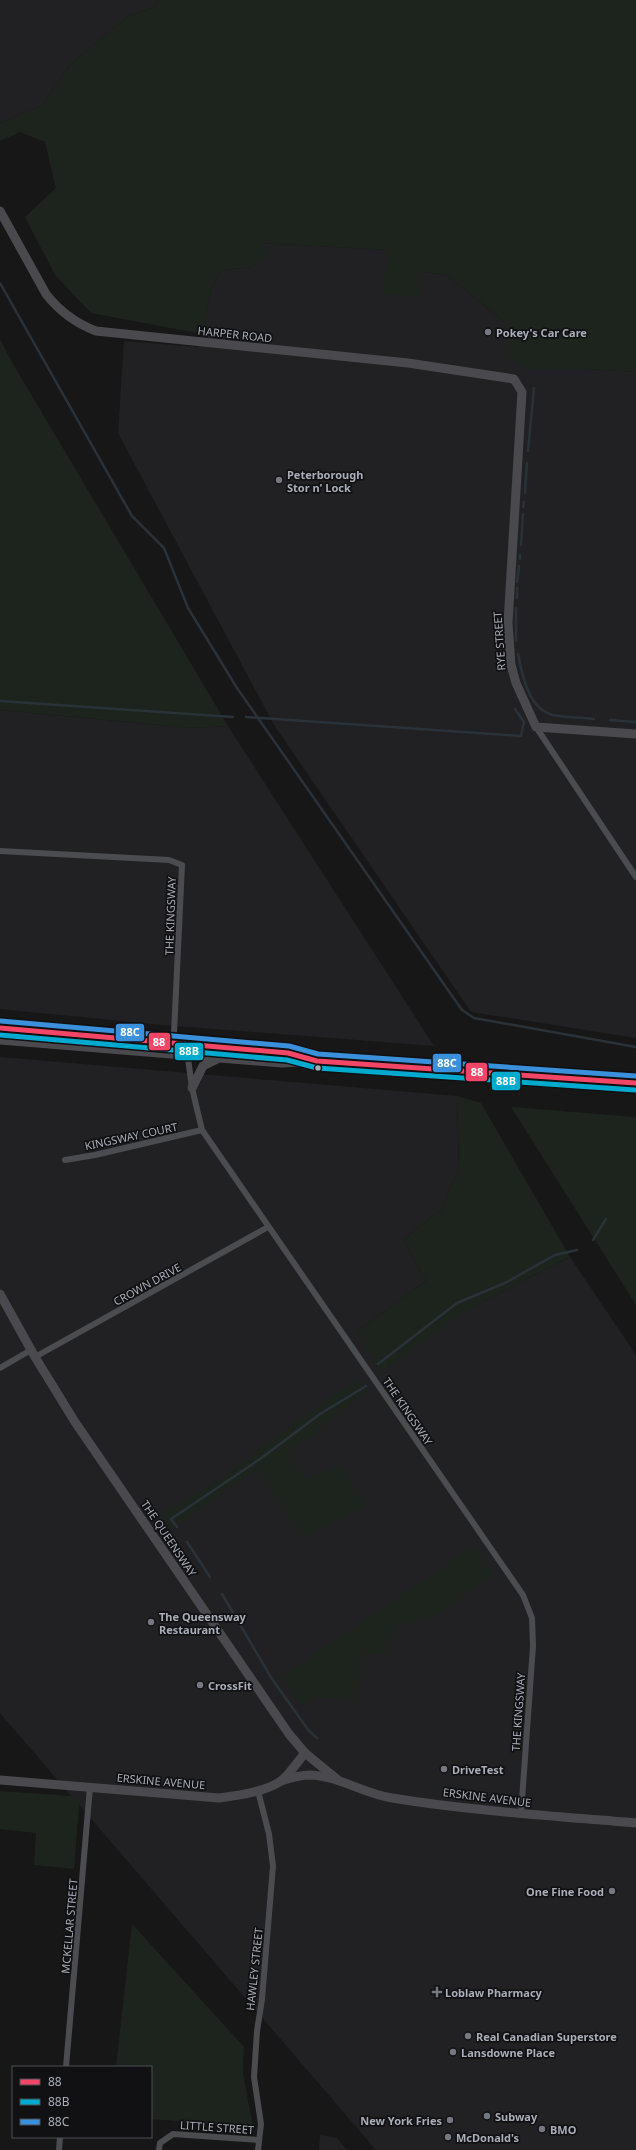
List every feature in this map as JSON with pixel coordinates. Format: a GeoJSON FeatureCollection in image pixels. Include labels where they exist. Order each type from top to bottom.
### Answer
{"type":"FeatureCollection","features":[{"type":"Feature","properties":{"kind":"street","name":"HARPER ROAD"},"geometry":{"type":"LineString","coordinates":[[0,211],[46,294],[55,305],[76,322],[96,331],[408,363],[506,377],[514,379],[522,392]]}},
{"type":"Feature","properties":{"kind":"street","name":"RYE STREET"},"geometry":{"type":"LineString","coordinates":[[522,392],[508,623],[511,665],[516,683],[536,727],[636,877]]}},
{"type":"Feature","properties":{"kind":"street"},"geometry":{"type":"LineString","coordinates":[[536,727],[636,734]]}},
{"type":"Feature","properties":{"kind":"street","name":"THE KINGSWAY"},"geometry":{"type":"LineString","coordinates":[[0,851],[169,860],[182,865],[173,1054]]}},
{"type":"Feature","properties":{"kind":"street"},"geometry":{"type":"LineString","coordinates":[[0,1028],[288,1053],[317,1060]]}},
{"type":"Feature","properties":{"kind":"street"},"geometry":{"type":"LineString","coordinates":[[0,1040],[282,1063],[317,1060],[636,1083]]}},
{"type":"Feature","properties":{"kind":"street","name":"THE KINGSWAY"},"geometry":{"type":"LineString","coordinates":[[186,1043],[192,1088],[202,1130],[523,1595],[532,1618],[532,1646],[521,1814]]}},
{"type":"Feature","properties":{"kind":"street"},"geometry":{"type":"LineString","coordinates":[[192,1088],[203,1066],[220,1057]]}},
{"type":"Feature","properties":{"kind":"street","name":"KINGSWAY COURT"},"geometry":{"type":"LineString","coordinates":[[65,1160],[95,1155],[202,1130]]}},
{"type":"Feature","properties":{"kind":"street","name":"CROWN DRIVE"},"geometry":{"type":"LineString","coordinates":[[0,1368],[33,1354],[268,1227]]}},
{"type":"Feature","properties":{"kind":"street","name":"THE QUEENSWAY"},"geometry":{"type":"LineString","coordinates":[[0,1294],[33,1354],[79,1428],[289,1734],[305,1752],[338,1780]]}},
{"type":"Feature","properties":{"kind":"street","name":"ERSKINE AVENUE"},"geometry":{"type":"LineString","coordinates":[[0,1780],[219,1798],[238,1796],[258,1791],[281,1781],[305,1752]]}},
{"type":"Feature","properties":{"kind":"street"},"geometry":{"type":"LineString","coordinates":[[281,1781],[311,1775],[338,1780]]}},
{"type":"Feature","properties":{"kind":"street","name":"ERSKINE AVENUE"},"geometry":{"type":"LineString","coordinates":[[338,1780],[362,1791],[390,1798],[521,1814],[636,1823]]}},
{"type":"Feature","properties":{"kind":"street","name":"MCKELLAR STREET"},"geometry":{"type":"LineString","coordinates":[[66,2066],[90,1788]]}},
{"type":"Feature","properties":{"kind":"street","name":"HAWLEY STREET"},"geometry":{"type":"LineString","coordinates":[[258,1791],[270,1834],[273,1866],[254,2077],[260,2116],[258,2150]]}},
{"type":"Feature","properties":{"kind":"street","name":"LITTLE STREET"},"geometry":{"type":"LineString","coordinates":[[159,2150],[160,2143],[172,2134],[259,2140]]}},
{"type":"Feature","properties":{"kind":"street"},"geometry":{"type":"LineString","coordinates":[[59,2150],[60,2138]]}},
{"type":"Feature","properties":{"kind":"shaded area"},"geometry":{"type":"Polygon","coordinates":[[[0,0],[158,0],[155,7],[127,17],[70,65],[42,105],[0,123],[0,0]]]}},
{"type":"Feature","properties":{"kind":"shaded area"},"geometry":{"type":"Polygon","coordinates":[[[158,0],[636,0],[636,372],[585,369],[533,370],[505,359],[506,323],[447,275],[423,272],[420,299],[383,293],[388,250],[262,243],[271,251],[252,267],[221,270],[211,289],[202,334],[91,313],[55,275],[25,217],[56,188],[45,142],[20,132],[0,141],[0,123],[42,105],[70,65],[127,17],[155,7],[158,0]]]}},
{"type":"Feature","properties":{"kind":"shaded area"},"geometry":{"type":"Polygon","coordinates":[[[262,243],[389,250],[422,272],[447,275],[506,323],[585,369],[636,372],[636,1038],[471,1012],[274,725],[118,433],[124,341],[199,347],[211,289],[221,270],[252,267],[262,243]]]}},
{"type":"Feature","properties":{"kind":"shaded area"},"geometry":{"type":"Polygon","coordinates":[[[0,339],[13,364],[228,726],[193,728],[0,710],[0,339]]]}},
{"type":"Feature","properties":{"kind":"shaded area"},"geometry":{"type":"Polygon","coordinates":[[[0,710],[193,728],[228,726],[434,1046],[162,1025],[0,1009],[0,710]]]}},
{"type":"Feature","properties":{"kind":"shaded area"},"geometry":{"type":"Polygon","coordinates":[[[0,1057],[457,1096],[459,1168],[441,1210],[403,1240],[426,1281],[356,1332],[474,1306],[570,1257],[636,1355],[636,2150],[376,2150],[0,1713],[0,1057]]]}},
{"type":"Feature","properties":{"kind":"shaded area"},"geometry":{"type":"Polygon","coordinates":[[[457,1096],[481,1103],[570,1257],[474,1306],[380,1372],[356,1332],[426,1281],[403,1240],[441,1210],[459,1168],[457,1096]]]}},
{"type":"Feature","properties":{"kind":"shaded area"},"geometry":{"type":"Polygon","coordinates":[[[511,1107],[636,1117],[636,1305],[511,1107]]]}},
{"type":"Feature","properties":{"kind":"shaded area"},"geometry":{"type":"Polygon","coordinates":[[[357,1379],[367,1393],[286,1455],[306,1478],[341,1466],[368,1504],[302,1539],[258,1468],[170,1531],[163,1514],[235,1469],[253,1453],[357,1379]]]}},
{"type":"Feature","properties":{"kind":"shaded area"},"geometry":{"type":"Polygon","coordinates":[[[474,1547],[494,1573],[433,1617],[398,1625],[386,1655],[363,1652],[357,1701],[318,1697],[300,1705],[281,1677],[474,1547]]]}},
{"type":"Feature","properties":{"kind":"shaded area"},"geometry":{"type":"Polygon","coordinates":[[[0,1791],[72,1796],[79,1805],[74,1869],[34,1865],[36,1833],[0,1829],[0,1791]]]}},
{"type":"Feature","properties":{"kind":"shaded area"},"geometry":{"type":"Polygon","coordinates":[[[132,1924],[244,2047],[243,2073],[253,2127],[152,2119],[152,2066],[116,2066],[132,1924]]]}},
{"type":"Feature","properties":{"kind":"shaded area"},"geometry":{"type":"Polygon","coordinates":[[[320,2135],[337,2138],[347,2150],[319,2150],[320,2135]]]}},
{"type":"Feature","properties":{"kind":"waterway"},"geometry":{"type":"LineString","coordinates":[[0,283],[132,516],[164,548],[188,608],[237,688],[462,1010],[474,1018],[636,1047]]}},
{"type":"Feature","properties":{"kind":"waterway"},"geometry":{"type":"LineString","coordinates":[[528,451],[534,388]]}},
{"type":"Feature","properties":{"kind":"waterway"},"geometry":{"type":"LineString","coordinates":[[525,493],[527,463]]}},
{"type":"Feature","properties":{"kind":"waterway"},"geometry":{"type":"LineString","coordinates":[[523,507],[524,502]]}},
{"type":"Feature","properties":{"kind":"waterway"},"geometry":{"type":"LineString","coordinates":[[521,545],[523,514]]}},
{"type":"Feature","properties":{"kind":"waterway"},"geometry":{"type":"LineString","coordinates":[[517,582],[519,566]]}},
{"type":"Feature","properties":{"kind":"waterway"},"geometry":{"type":"LineString","coordinates":[[517,588],[517,598]]}},
{"type":"Feature","properties":{"kind":"waterway"},"geometry":{"type":"LineString","coordinates":[[516,608],[516,641]]}},
{"type":"Feature","properties":{"kind":"waterway"},"geometry":{"type":"LineString","coordinates":[[518,654],[524,681],[532,698],[538,706],[544,711],[553,715],[594,719]]}},
{"type":"Feature","properties":{"kind":"waterway"},"geometry":{"type":"LineString","coordinates":[[0,701],[233,717]]}},
{"type":"Feature","properties":{"kind":"waterway"},"geometry":{"type":"LineString","coordinates":[[246,717],[521,736],[524,722],[515,709]]}},
{"type":"Feature","properties":{"kind":"waterway"},"geometry":{"type":"LineString","coordinates":[[610,720],[636,722]]}},
{"type":"Feature","properties":{"kind":"waterway"},"geometry":{"type":"LineString","coordinates":[[593,1240],[606,1219]]}},
{"type":"Feature","properties":{"kind":"waterway"},"geometry":{"type":"LineString","coordinates":[[378,1364],[457,1303],[505,1283],[555,1255],[577,1250]]}},
{"type":"Feature","properties":{"kind":"waterway"},"geometry":{"type":"LineString","coordinates":[[177,1527],[171,1519],[260,1459],[320,1414],[366,1386]]}},
{"type":"Feature","properties":{"kind":"waterway"},"geometry":{"type":"LineString","coordinates":[[187,1542],[210,1577]]}},
{"type":"Feature","properties":{"kind":"waterway"},"geometry":{"type":"LineString","coordinates":[[222,1594],[272,1679],[309,1731],[317,1738]]}},
{"type":"Feature","properties":{"kind":"transit line","name":"88C"},"geometry":{"type":"LineString","coordinates":[[1,1021],[289,1046],[318,1054],[636,1076]]}},
{"type":"Feature","properties":{"kind":"transit line","name":"88"},"geometry":{"type":"LineString","coordinates":[[0,1028],[288,1053],[317,1061],[636,1083]]}},
{"type":"Feature","properties":{"kind":"transit line","name":"88B"},"geometry":{"type":"LineString","coordinates":[[0,1035],[287,1060],[317,1068],[635,1090]]}},
{"type":"Feature","properties":{"kind":"place","name":"Pokey's Car Care"},"geometry":{"type":"Point","coordinates":[488,332]}},
{"type":"Feature","properties":{"kind":"place","name":"Peterborough Stor n' Lock"},"geometry":{"type":"Point","coordinates":[279,480]}},
{"type":"Feature","properties":{"kind":"place","name":"The Queensway Restaurant"},"geometry":{"type":"Point","coordinates":[151,1622]}},
{"type":"Feature","properties":{"kind":"place","name":"CrossFit"},"geometry":{"type":"Point","coordinates":[200,1685]}},
{"type":"Feature","properties":{"kind":"place","name":"DriveTest"},"geometry":{"type":"Point","coordinates":[444,1769]}},
{"type":"Feature","properties":{"kind":"place","name":"One Fine Food"},"geometry":{"type":"Point","coordinates":[612,1891]}},
{"type":"Feature","properties":{"kind":"place","name":"Loblaw Pharmacy"},"geometry":{"type":"Point","coordinates":[437,1992]}},
{"type":"Feature","properties":{"kind":"place","name":"Real Canadian Superstore"},"geometry":{"type":"Point","coordinates":[468,2036]}},
{"type":"Feature","properties":{"kind":"place","name":"Lansdowne Place"},"geometry":{"type":"Point","coordinates":[453,2052]}},
{"type":"Feature","properties":{"kind":"place","name":"Subway"},"geometry":{"type":"Point","coordinates":[487,2116]}},
{"type":"Feature","properties":{"kind":"place","name":"New York Fries"},"geometry":{"type":"Point","coordinates":[450,2120]}},
{"type":"Feature","properties":{"kind":"place","name":"BMO"},"geometry":{"type":"Point","coordinates":[542,2129]}},
{"type":"Feature","properties":{"kind":"place","name":"McDonald's"},"geometry":{"type":"Point","coordinates":[448,2137]}}]}
